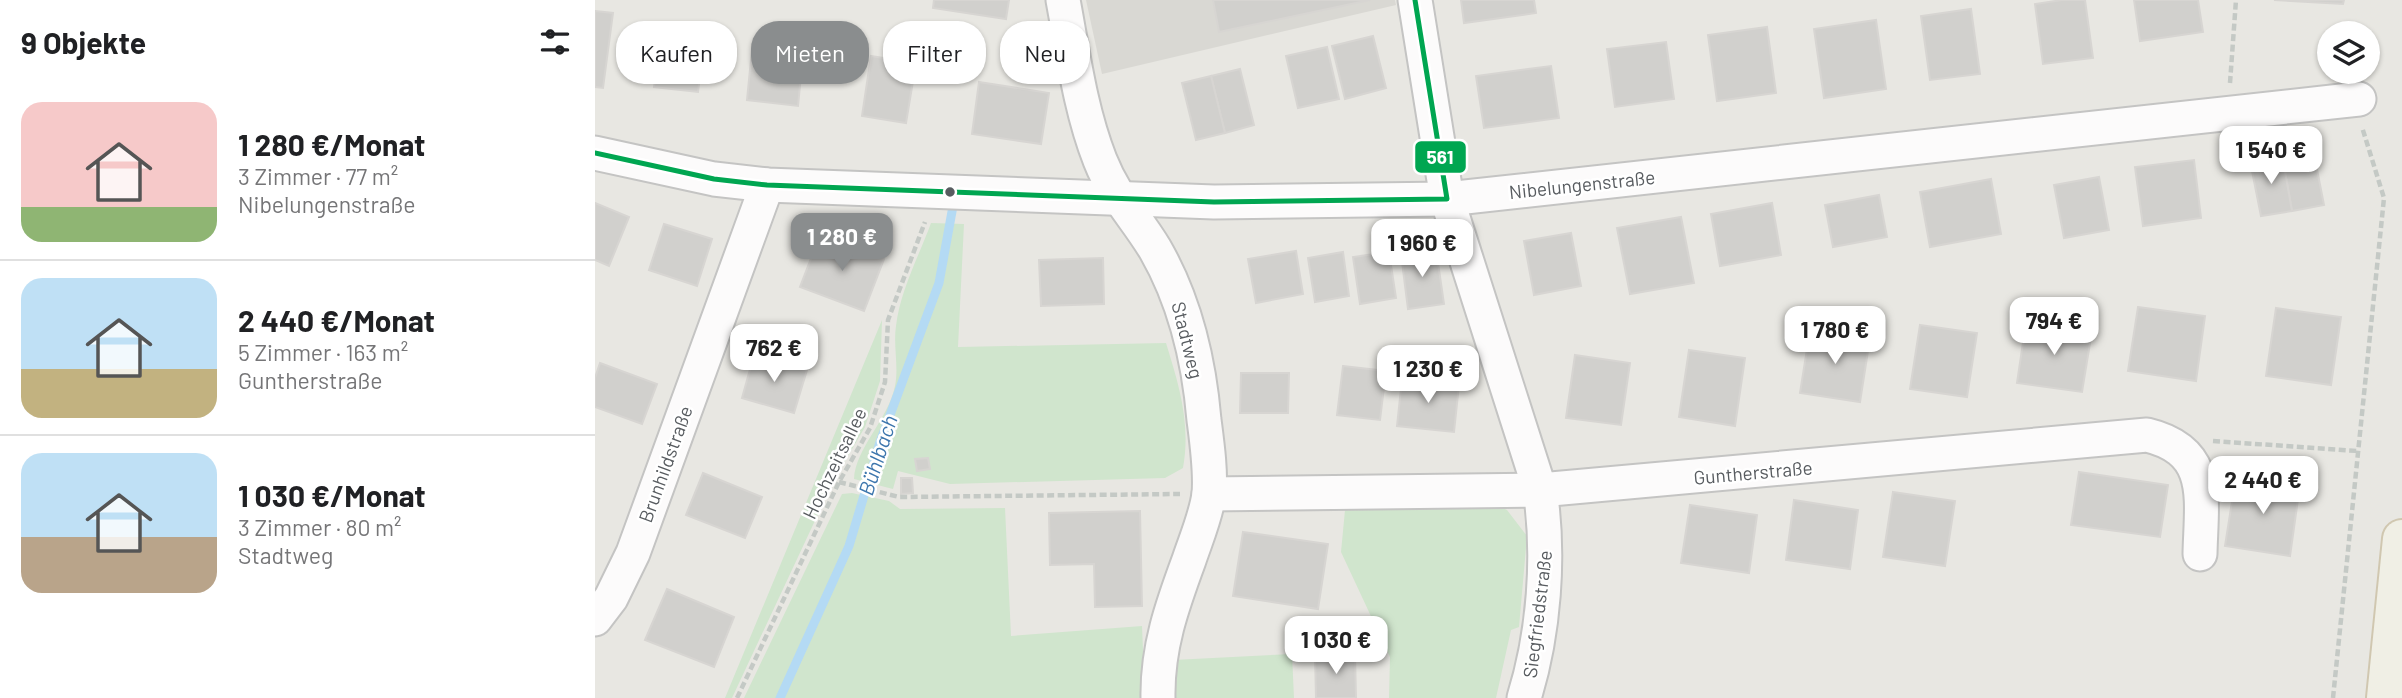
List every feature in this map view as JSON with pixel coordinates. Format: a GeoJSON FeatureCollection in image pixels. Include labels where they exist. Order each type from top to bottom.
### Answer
{"type":"FeatureCollection","features":[{"type":"Feature","properties":{"kind":"main road"},"geometry":{"type":"LineString","coordinates":[[2386,698],[2402,539]]}},
{"type":"Feature","properties":{"kind":"street","name":"Stadtweg"},"geometry":{"type":"LineString","coordinates":[[1063,0],[1085,111],[1099,159],[1117,199],[1153,246],[1170,277],[1184,313],[1204,419],[1209,494],[1200,529],[1168,615],[1160,649],[1158,698]]}},
{"type":"Feature","properties":{"kind":"street","name":"Siegfriedstraße"},"geometry":{"type":"LineString","coordinates":[[1415,0],[1447,199],[1540,490],[1546,556],[1524,698]]}},
{"type":"Feature","properties":{"kind":"street","name":"Nibelungenstraße"},"geometry":{"type":"LineString","coordinates":[[595,153],[714,179],[767,185],[1214,202],[1447,199],[2359,99]]}},
{"type":"Feature","properties":{"kind":"street","name":"Brunhildstraße"},"geometry":{"type":"LineString","coordinates":[[595,618],[611,598],[633,553],[767,185]]}},
{"type":"Feature","properties":{"kind":"street","name":"Guntherstraße"},"geometry":{"type":"LineString","coordinates":[[1209,494],[1540,490],[2147,435],[2167,440],[2183,450]]}},
{"type":"Feature","properties":{"kind":"street"},"geometry":{"type":"LineString","coordinates":[[2183,450],[2196,468],[2201,482],[2200,554]]}},
{"type":"Feature","properties":{"kind":"path"},"geometry":{"type":"LineString","coordinates":[[2228,113],[2235,0]]}},
{"type":"Feature","properties":{"kind":"path"},"geometry":{"type":"LineString","coordinates":[[2333,698],[2384,198],[2363,138],[2359,99]]}},
{"type":"Feature","properties":{"kind":"path","name":"Hochzeitsallee"},"geometry":{"type":"LineString","coordinates":[[737,698],[839,482],[870,428],[885,382],[888,320],[920,241],[934,190]]}},
{"type":"Feature","properties":{"kind":"path"},"geometry":{"type":"LineString","coordinates":[[2183,450],[2205,440],[2358,451]]}},
{"type":"Feature","properties":{"kind":"path"},"geometry":{"type":"LineString","coordinates":[[839,482],[899,497],[1209,494]]}},
{"type":"Feature","properties":{"kind":"shaded area"},"geometry":{"type":"Polygon","coordinates":[[[1086,0],[1395,0],[1396,5],[1102,74],[1086,0]]]}},
{"type":"Feature","properties":{"kind":"green space"},"geometry":{"type":"Polygon","coordinates":[[[931,223],[964,224],[958,347],[1166,343],[1185,420],[1183,468],[1165,478],[950,484],[898,471],[893,489],[854,479],[860,456],[892,398],[896,379],[895,333],[898,313],[931,223]]]}},
{"type":"Feature","properties":{"kind":"green space"},"geometry":{"type":"Polygon","coordinates":[[[882,320],[880,381],[865,427],[834,480],[732,698],[725,698],[882,320]]]}},
{"type":"Feature","properties":{"kind":"green space"},"geometry":{"type":"Polygon","coordinates":[[[852,493],[889,501],[900,509],[1005,508],[1011,636],[1142,626],[1145,698],[744,698],[842,494],[852,493]]]}},
{"type":"Feature","properties":{"kind":"green space"},"geometry":{"type":"Polygon","coordinates":[[[1498,506],[1507,510],[1527,536],[1519,627],[1511,630],[1496,698],[1389,698],[1390,657],[1341,552],[1345,510],[1498,506]]]}},
{"type":"Feature","properties":{"kind":"green space"},"geometry":{"type":"Polygon","coordinates":[[[1292,654],[1294,698],[1173,698],[1173,660],[1292,654]]]}},
{"type":"Feature","properties":{"kind":"building"},"geometry":{"type":"Polygon","coordinates":[[[934,0],[1009,0],[1006,19],[933,8],[934,0]]]}},
{"type":"Feature","properties":{"kind":"building"},"geometry":{"type":"Polygon","coordinates":[[[1213,0],[1370,0],[1219,32],[1213,0]]]}},
{"type":"Feature","properties":{"kind":"building"},"geometry":{"type":"Polygon","coordinates":[[[1461,0],[1534,0],[1536,13],[1464,23],[1461,0]]]}},
{"type":"Feature","properties":{"kind":"building"},"geometry":{"type":"Polygon","coordinates":[[[2085,0],[2093,58],[2043,64],[2035,4],[2085,0]]]}},
{"type":"Feature","properties":{"kind":"building"},"geometry":{"type":"Polygon","coordinates":[[[2134,0],[2198,0],[2203,32],[2140,41],[2134,0]]]}},
{"type":"Feature","properties":{"kind":"building"},"geometry":{"type":"Polygon","coordinates":[[[2274,0],[2344,0],[2343,4],[2274,0]]]}},
{"type":"Feature","properties":{"kind":"building"},"geometry":{"type":"Polygon","coordinates":[[[1971,9],[1980,74],[1930,80],[1921,16],[1971,9]]]}},
{"type":"Feature","properties":{"kind":"building"},"geometry":{"type":"Polygon","coordinates":[[[595,11],[613,13],[603,88],[595,87],[595,11]]]}},
{"type":"Feature","properties":{"kind":"building"},"geometry":{"type":"Polygon","coordinates":[[[1876,20],[1886,89],[1824,98],[1814,29],[1876,20]]]}},
{"type":"Feature","properties":{"kind":"building"},"geometry":{"type":"Polygon","coordinates":[[[1767,27],[1776,93],[1717,101],[1708,35],[1767,27]]]}},
{"type":"Feature","properties":{"kind":"building"},"geometry":{"type":"Polygon","coordinates":[[[1373,36],[1386,88],[1345,99],[1332,46],[1373,36]]]}},
{"type":"Feature","properties":{"kind":"building"},"geometry":{"type":"Polygon","coordinates":[[[1666,42],[1674,99],[1615,107],[1607,49],[1666,42]]]}},
{"type":"Feature","properties":{"kind":"building"},"geometry":{"type":"Polygon","coordinates":[[[1327,47],[1339,99],[1298,108],[1286,56],[1327,47]]]}},
{"type":"Feature","properties":{"kind":"building"},"geometry":{"type":"Polygon","coordinates":[[[871,56],[883,58],[883,84],[912,84],[906,123],[862,116],[867,84],[869,84],[871,56]]]}},
{"type":"Feature","properties":{"kind":"building"},"geometry":{"type":"Polygon","coordinates":[[[751,59],[751,84],[800,84],[798,106],[747,100],[751,59]]]}},
{"type":"Feature","properties":{"kind":"building"},"geometry":{"type":"Polygon","coordinates":[[[1551,66],[1559,118],[1484,128],[1476,76],[1551,66]]]}},
{"type":"Feature","properties":{"kind":"building"},"geometry":{"type":"Polygon","coordinates":[[[1240,69],[1254,125],[1225,133],[1211,76],[1240,69]]]}},
{"type":"Feature","properties":{"kind":"building"},"geometry":{"type":"Polygon","coordinates":[[[1211,76],[1225,133],[1196,140],[1182,83],[1211,76]]]}},
{"type":"Feature","properties":{"kind":"building"},"geometry":{"type":"Polygon","coordinates":[[[654,84],[699,84],[698,92],[654,87],[654,84]]]}},
{"type":"Feature","properties":{"kind":"building"},"geometry":{"type":"Polygon","coordinates":[[[979,84],[1049,93],[1041,144],[972,134],[979,84]]]}},
{"type":"Feature","properties":{"kind":"building"},"geometry":{"type":"Polygon","coordinates":[[[2313,149],[2324,205],[2292,211],[2282,155],[2313,149]]]}},
{"type":"Feature","properties":{"kind":"building"},"geometry":{"type":"Polygon","coordinates":[[[2282,155],[2292,211],[2261,216],[2250,161],[2282,155]]]}},
{"type":"Feature","properties":{"kind":"building"},"geometry":{"type":"Polygon","coordinates":[[[2194,160],[2201,218],[2143,226],[2135,167],[2194,160]]]}},
{"type":"Feature","properties":{"kind":"building"},"geometry":{"type":"Polygon","coordinates":[[[2099,177],[2109,230],[2064,238],[2054,185],[2099,177]]]}},
{"type":"Feature","properties":{"kind":"building"},"geometry":{"type":"Polygon","coordinates":[[[1991,179],[2001,234],[1930,247],[1920,192],[1991,179]]]}},
{"type":"Feature","properties":{"kind":"building"},"geometry":{"type":"Polygon","coordinates":[[[1879,195],[1887,237],[1833,247],[1825,205],[1879,195]]]}},
{"type":"Feature","properties":{"kind":"building"},"geometry":{"type":"Polygon","coordinates":[[[595,203],[629,217],[609,266],[595,260],[595,203]]]}},
{"type":"Feature","properties":{"kind":"building"},"geometry":{"type":"Polygon","coordinates":[[[1772,203],[1781,255],[1720,266],[1711,214],[1772,203]]]}},
{"type":"Feature","properties":{"kind":"building"},"geometry":{"type":"Polygon","coordinates":[[[1681,217],[1694,283],[1630,294],[1617,228],[1681,217]]]}},
{"type":"Feature","properties":{"kind":"building"},"geometry":{"type":"Polygon","coordinates":[[[664,224],[712,239],[697,286],[649,270],[664,224]]]}},
{"type":"Feature","properties":{"kind":"building"},"geometry":{"type":"Polygon","coordinates":[[[1571,233],[1581,286],[1534,295],[1524,241],[1571,233]]]}},
{"type":"Feature","properties":{"kind":"building"},"geometry":{"type":"Polygon","coordinates":[[[820,235],[884,259],[864,311],[800,287],[820,235]]]}},
{"type":"Feature","properties":{"kind":"building"},"geometry":{"type":"Polygon","coordinates":[[[1436,249],[1444,304],[1408,309],[1401,254],[1436,249]]]}},
{"type":"Feature","properties":{"kind":"building"},"geometry":{"type":"Polygon","coordinates":[[[1296,251],[1303,294],[1256,303],[1248,259],[1296,251]]]}},
{"type":"Feature","properties":{"kind":"building"},"geometry":{"type":"Polygon","coordinates":[[[1343,252],[1349,296],[1315,302],[1308,258],[1343,252]]]}},
{"type":"Feature","properties":{"kind":"building"},"geometry":{"type":"Polygon","coordinates":[[[1389,252],[1396,298],[1360,304],[1353,257],[1389,252]]]}},
{"type":"Feature","properties":{"kind":"building"},"geometry":{"type":"Polygon","coordinates":[[[1103,258],[1104,304],[1041,306],[1039,260],[1103,258]]]}},
{"type":"Feature","properties":{"kind":"building"},"geometry":{"type":"Polygon","coordinates":[[[2138,307],[2205,316],[2196,381],[2128,371],[2138,307]]]}},
{"type":"Feature","properties":{"kind":"building"},"geometry":{"type":"Polygon","coordinates":[[[2276,308],[2341,317],[2331,385],[2266,376],[2276,308]]]}},
{"type":"Feature","properties":{"kind":"building"},"geometry":{"type":"Polygon","coordinates":[[[2026,322],[2092,331],[2082,392],[2017,383],[2026,322]]]}},
{"type":"Feature","properties":{"kind":"building"},"geometry":{"type":"Polygon","coordinates":[[[1920,325],[1977,333],[1967,397],[1910,389],[1920,325]]]}},
{"type":"Feature","properties":{"kind":"building"},"geometry":{"type":"Polygon","coordinates":[[[1810,330],[1870,338],[1860,402],[1800,393],[1810,330]]]}},
{"type":"Feature","properties":{"kind":"building"},"geometry":{"type":"Polygon","coordinates":[[[1689,350],[1745,358],[1735,426],[1679,417],[1689,350]]]}},
{"type":"Feature","properties":{"kind":"building"},"geometry":{"type":"Polygon","coordinates":[[[754,355],[807,370],[794,413],[742,398],[754,355]]]}},
{"type":"Feature","properties":{"kind":"building"},"geometry":{"type":"Polygon","coordinates":[[[1575,355],[1630,363],[1621,425],[1566,418],[1575,355]]]}},
{"type":"Feature","properties":{"kind":"building"},"geometry":{"type":"Polygon","coordinates":[[[600,363],[657,384],[642,424],[595,407],[595,378],[600,363]]]}},
{"type":"Feature","properties":{"kind":"building"},"geometry":{"type":"Polygon","coordinates":[[[1343,366],[1386,371],[1380,420],[1337,415],[1343,366]]]}},
{"type":"Feature","properties":{"kind":"building"},"geometry":{"type":"Polygon","coordinates":[[[1241,373],[1289,373],[1288,413],[1240,413],[1241,373]]]}},
{"type":"Feature","properties":{"kind":"building"},"geometry":{"type":"Polygon","coordinates":[[[1402,379],[1459,385],[1454,432],[1397,426],[1402,379]]]}},
{"type":"Feature","properties":{"kind":"building"},"geometry":{"type":"Polygon","coordinates":[[[928,458],[930,469],[917,471],[915,459],[928,458]]]}},
{"type":"Feature","properties":{"kind":"building"},"geometry":{"type":"Polygon","coordinates":[[[2079,472],[2168,485],[2160,537],[2071,525],[2079,472]]]}},
{"type":"Feature","properties":{"kind":"building"},"geometry":{"type":"Polygon","coordinates":[[[703,473],[762,497],[745,538],[686,515],[703,473]]]}},
{"type":"Feature","properties":{"kind":"building"},"geometry":{"type":"Polygon","coordinates":[[[2236,476],[2300,485],[2290,556],[2225,546],[2236,476]]]}},
{"type":"Feature","properties":{"kind":"building"},"geometry":{"type":"Polygon","coordinates":[[[901,478],[912,478],[913,493],[901,494],[901,478]]]}},
{"type":"Feature","properties":{"kind":"building"},"geometry":{"type":"Polygon","coordinates":[[[1893,492],[1955,501],[1945,566],[1883,557],[1893,492]]]}},
{"type":"Feature","properties":{"kind":"building"},"geometry":{"type":"Polygon","coordinates":[[[1794,500],[1858,510],[1850,569],[1786,560],[1794,500]]]}},
{"type":"Feature","properties":{"kind":"building"},"geometry":{"type":"Polygon","coordinates":[[[1690,505],[1757,515],[1749,573],[1681,563],[1690,505]]]}},
{"type":"Feature","properties":{"kind":"building"},"geometry":{"type":"Polygon","coordinates":[[[1140,511],[1142,606],[1095,607],[1094,564],[1050,565],[1049,513],[1140,511]]]}},
{"type":"Feature","properties":{"kind":"building"},"geometry":{"type":"Polygon","coordinates":[[[1243,532],[1328,544],[1318,609],[1233,596],[1243,532]]]}},
{"type":"Feature","properties":{"kind":"building"},"geometry":{"type":"Polygon","coordinates":[[[667,589],[734,617],[714,667],[645,640],[667,589]]]}},
{"type":"Feature","properties":{"kind":"building"},"geometry":{"type":"Polygon","coordinates":[[[1355,654],[1356,698],[1316,698],[1315,655],[1355,654]]]}},
{"type":"Feature","properties":{"kind":"waterway","name":"Bühlbach"},"geometry":{"type":"LineString","coordinates":[[780,698],[849,546],[880,442],[939,283],[953,206]]}},
{"type":"Feature","properties":{"kind":"transit line","name":"561"},"geometry":{"type":"LineString","coordinates":[[595,153],[714,179],[767,185],[1214,202],[1447,199],[1415,0]]}}]}
